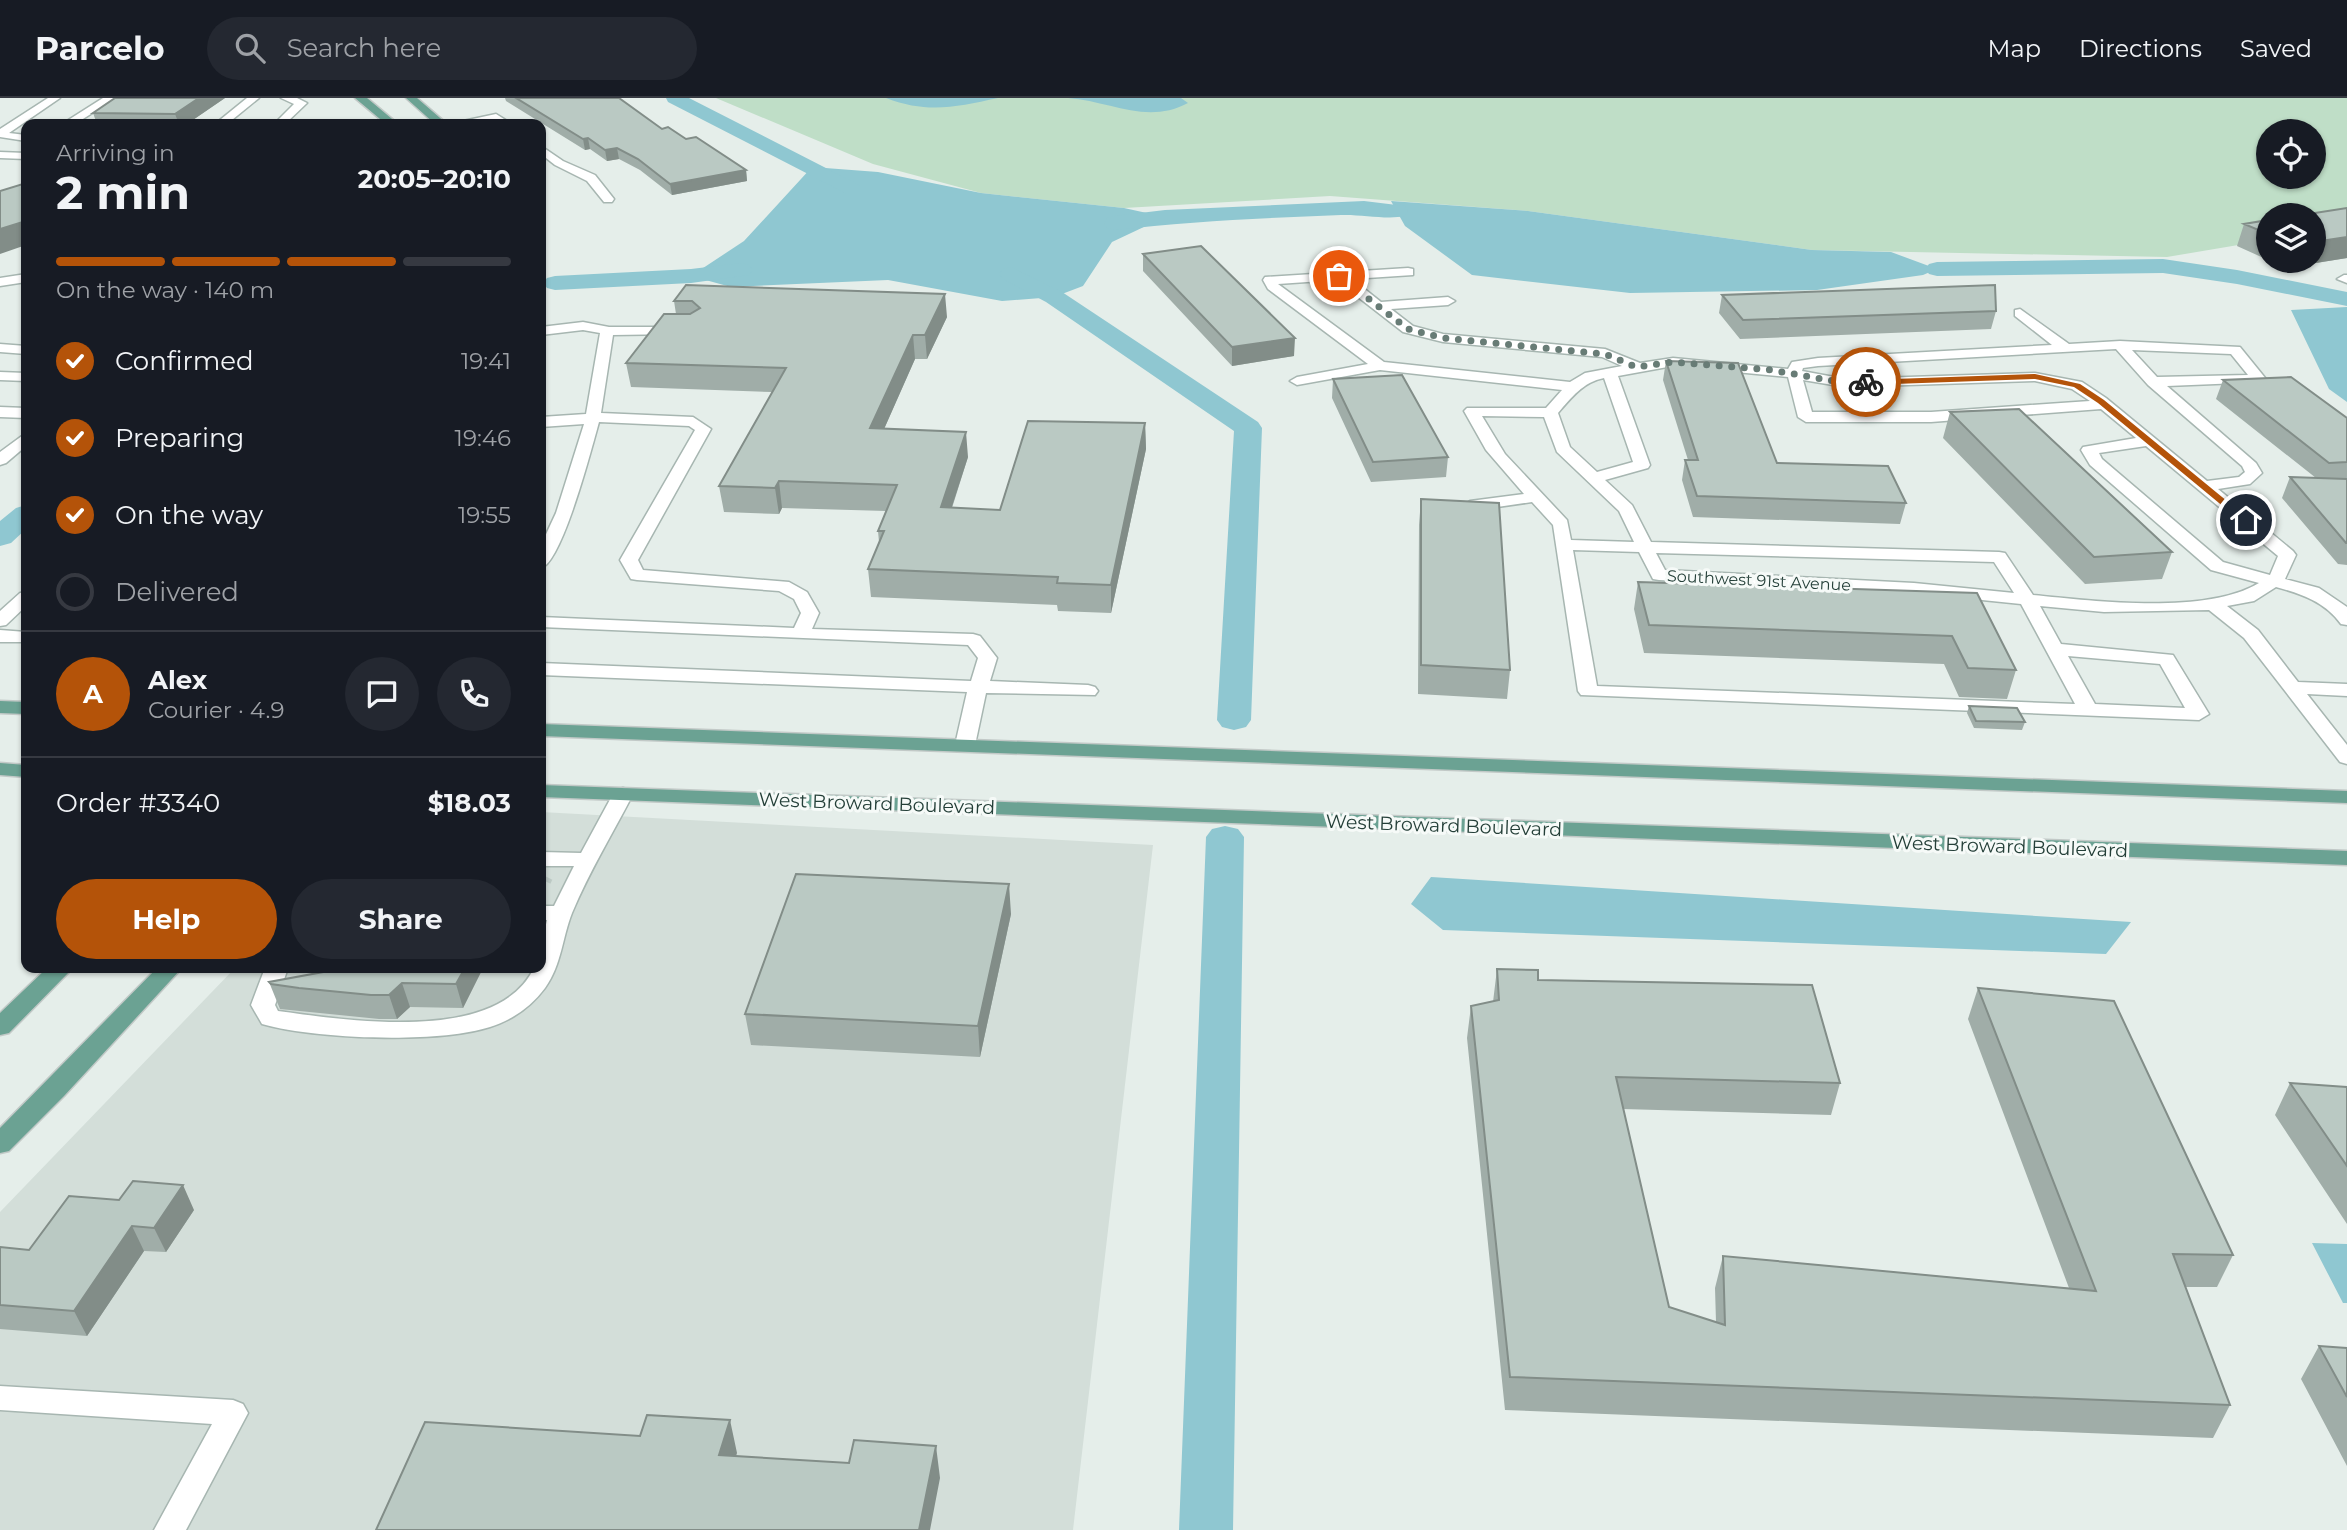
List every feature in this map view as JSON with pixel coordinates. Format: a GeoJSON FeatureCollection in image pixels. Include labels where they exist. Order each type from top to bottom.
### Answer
{"type":"FeatureCollection","features":[{"type":"Feature","properties":{"kind":"main road"},"geometry":{"type":"LineString","coordinates":[[360,98],[386,119]]}},
{"type":"Feature","properties":{"kind":"main road"},"geometry":{"type":"LineString","coordinates":[[411,98],[435,119]]}},
{"type":"Feature","properties":{"kind":"main road"},"geometry":{"type":"LineString","coordinates":[[0,707],[21,708]]}},
{"type":"Feature","properties":{"kind":"main road"},"geometry":{"type":"LineString","coordinates":[[546,730],[2347,797]]}},
{"type":"Feature","properties":{"kind":"main road"},"geometry":{"type":"LineString","coordinates":[[0,769],[21,771]]}},
{"type":"Feature","properties":{"kind":"main road","name":"West Broward Boulevard"},"geometry":{"type":"LineString","coordinates":[[546,791],[2347,858]]}},
{"type":"Feature","properties":{"kind":"main road"},"geometry":{"type":"LineString","coordinates":[[0,1027],[56,973]]}},
{"type":"Feature","properties":{"kind":"main road"},"geometry":{"type":"LineString","coordinates":[[0,1144],[165,973]]}},
{"type":"Feature","properties":{"kind":"street"},"geometry":{"type":"LineString","coordinates":[[23,119],[55,98]]}},
{"type":"Feature","properties":{"kind":"street"},"geometry":{"type":"LineString","coordinates":[[76,119],[111,98]]}},
{"type":"Feature","properties":{"kind":"street"},"geometry":{"type":"LineString","coordinates":[[227,119],[254,98]]}},
{"type":"Feature","properties":{"kind":"street"},"geometry":{"type":"LineString","coordinates":[[284,119],[302,103],[286,98]]}},
{"type":"Feature","properties":{"kind":"street"},"geometry":{"type":"LineString","coordinates":[[21,120],[1,133],[21,138]]}},
{"type":"Feature","properties":{"kind":"street"},"geometry":{"type":"LineString","coordinates":[[546,153],[559,163],[591,178],[608,199]]}},
{"type":"Feature","properties":{"kind":"street"},"geometry":{"type":"LineString","coordinates":[[0,155],[21,154]]}},
{"type":"Feature","properties":{"kind":"street"},"geometry":{"type":"LineString","coordinates":[[1380,366],[1273,286],[1270,280],[1408,272]]}},
{"type":"Feature","properties":{"kind":"street"},"geometry":{"type":"LineString","coordinates":[[1339,276],[1408,329],[1443,338],[1605,354],[1636,367]]}},
{"type":"Feature","properties":{"kind":"street"},"geometry":{"type":"LineString","coordinates":[[0,282],[21,279]]}},
{"type":"Feature","properties":{"kind":"street"},"geometry":{"type":"LineString","coordinates":[[1378,306],[1448,302]]}},
{"type":"Feature","properties":{"kind":"street"},"geometry":{"type":"LineString","coordinates":[[2020,313],[2064,347]]}},
{"type":"Feature","properties":{"kind":"street"},"geometry":{"type":"LineString","coordinates":[[546,331],[600,327],[607,331],[694,331]]}},
{"type":"Feature","properties":{"kind":"street"},"geometry":{"type":"LineString","coordinates":[[546,552],[564,513],[593,418],[607,331]]}},
{"type":"Feature","properties":{"kind":"street"},"geometry":{"type":"LineString","coordinates":[[2120,345],[2153,382],[2248,463],[2254,473],[2244,481],[2204,486]]}},
{"type":"Feature","properties":{"kind":"street"},"geometry":{"type":"LineString","coordinates":[[2104,404],[1931,417],[1805,417],[1794,374],[1797,365],[1818,362],[2120,345],[2235,350],[2259,379],[2153,382]]}},
{"type":"Feature","properties":{"kind":"street"},"geometry":{"type":"LineString","coordinates":[[0,348],[21,350]]}},
{"type":"Feature","properties":{"kind":"street"},"geometry":{"type":"LineString","coordinates":[[2054,649],[2166,659],[2199,714],[1588,691],[1561,524],[1506,466],[1479,429],[1472,411],[1550,412],[1573,387],[1590,376],[1609,370],[1673,362],[1794,374],[1845,383],[2035,377],[2077,385],[2104,404],[2287,555],[2276,580]]}},
{"type":"Feature","properties":{"kind":"street"},"geometry":{"type":"LineString","coordinates":[[1297,382],[1380,366],[1573,387]]}},
{"type":"Feature","properties":{"kind":"street"},"geometry":{"type":"LineString","coordinates":[[1594,478],[1642,464],[1609,370]]}},
{"type":"Feature","properties":{"kind":"street"},"geometry":{"type":"LineString","coordinates":[[0,376],[21,376]]}},
{"type":"Feature","properties":{"kind":"street"},"geometry":{"type":"LineString","coordinates":[[0,412],[21,413]]}},
{"type":"Feature","properties":{"kind":"street","name":"Southwest 91st Avenue"},"geometry":{"type":"LineString","coordinates":[[1550,412],[1563,449],[1626,509],[1659,575],[1914,588],[2104,607],[2212,603],[2248,597],[2276,580]]}},
{"type":"Feature","properties":{"kind":"street"},"geometry":{"type":"LineString","coordinates":[[546,422],[593,418],[693,422],[703,429],[629,560],[637,575],[783,586],[801,596],[810,612],[800,634]]}},
{"type":"Feature","properties":{"kind":"street"},"geometry":{"type":"LineString","coordinates":[[2149,441],[2089,450],[2096,462],[2217,566],[2313,592],[2339,609],[2347,620]]}},
{"type":"Feature","properties":{"kind":"street"},"geometry":{"type":"LineString","coordinates":[[0,460],[21,442]]}},
{"type":"Feature","properties":{"kind":"street"},"geometry":{"type":"LineString","coordinates":[[1468,506],[1536,497]]}},
{"type":"Feature","properties":{"kind":"street"},"geometry":{"type":"LineString","coordinates":[[1563,545],[1644,545],[1999,558],[2027,600],[2088,710]]}},
{"type":"Feature","properties":{"kind":"street"},"geometry":{"type":"LineString","coordinates":[[0,621],[21,602]]}},
{"type":"Feature","properties":{"kind":"street"},"geometry":{"type":"LineString","coordinates":[[2212,603],[2251,634],[2347,758]]}},
{"type":"Feature","properties":{"kind":"street"},"geometry":{"type":"LineString","coordinates":[[546,622],[973,640],[988,658],[978,687],[965,745]]}},
{"type":"Feature","properties":{"kind":"street"},"geometry":{"type":"LineString","coordinates":[[0,636],[21,637]]}},
{"type":"Feature","properties":{"kind":"street"},"geometry":{"type":"LineString","coordinates":[[546,669],[1088,691]]}},
{"type":"Feature","properties":{"kind":"street"},"geometry":{"type":"LineString","coordinates":[[2292,687],[2347,690]]}},
{"type":"Feature","properties":{"kind":"street"},"geometry":{"type":"LineString","coordinates":[[546,968],[551,940],[551,913],[587,860],[623,794]]}},
{"type":"Feature","properties":{"kind":"street"},"geometry":{"type":"LineString","coordinates":[[546,864],[587,860]]}},
{"type":"Feature","properties":{"kind":"street"},"geometry":{"type":"LineString","coordinates":[[274,973],[263,1005],[270,1018],[303,1023],[368,1026],[464,1026],[503,1014],[526,995],[542,973]]}},
{"type":"Feature","properties":{"kind":"street"},"geometry":{"type":"LineString","coordinates":[[0,1398],[233,1413],[170,1530]]}},
{"type":"Feature","properties":{"kind":"shaded area"},"geometry":{"type":"Polygon","coordinates":[[[546,812],[1153,845],[1073,1530],[0,1530],[0,1212],[230,973],[546,973],[546,812]]]}},
{"type":"Feature","properties":{"kind":"green space"},"geometry":{"type":"Polygon","coordinates":[[[716,98],[2347,98],[2347,226],[2326,219],[2326,203],[2256,203],[2256,242],[2167,257],[1812,250],[1528,211],[1330,196],[1124,208],[981,193],[873,164],[716,98]]]}},
{"type":"Feature","properties":{"kind":"water"},"geometry":{"type":"Polygon","coordinates":[[[886,98],[998,98],[955,106],[929,107],[886,98]]]}},
{"type":"Feature","properties":{"kind":"water"},"geometry":{"type":"Polygon","coordinates":[[[1068,98],[1181,98],[1188,103],[1158,112],[1143,112],[1068,98]]]}},
{"type":"Feature","properties":{"kind":"water"},"geometry":{"type":"Polygon","coordinates":[[[812,167],[878,172],[981,193],[1124,208],[1165,217],[1112,242],[1083,286],[1054,297],[1002,301],[888,280],[731,287],[691,276],[744,241],[812,167]]]}},
{"type":"Feature","properties":{"kind":"water"},"geometry":{"type":"Polygon","coordinates":[[[1391,201],[1528,211],[1812,250],[1891,252],[1937,269],[1923,275],[1817,290],[1630,293],[1472,275],[1405,226],[1391,201]]]}},
{"type":"Feature","properties":{"kind":"water"},"geometry":{"type":"Polygon","coordinates":[[[2347,307],[2347,402],[2329,389],[2291,310],[2347,307]]]}},
{"type":"Feature","properties":{"kind":"water"},"geometry":{"type":"Polygon","coordinates":[[[1431,877],[2131,922],[2106,954],[1443,930],[1411,904],[1431,877]]]}},
{"type":"Feature","properties":{"kind":"water"},"geometry":{"type":"Polygon","coordinates":[[[2312,1243],[2347,1244],[2347,1303],[2343,1303],[2312,1243]]]}},
{"type":"Feature","properties":{"kind":"building"},"geometry":{"type":"Polygon","coordinates":[[[115,98],[199,98],[175,114],[93,113],[115,98]]]}},
{"type":"Feature","properties":{"kind":"building"},"geometry":{"type":"Polygon","coordinates":[[[516,98],[619,98],[662,129],[668,127],[686,139],[696,137],[746,170],[670,184],[638,159],[617,148],[605,150],[588,138],[583,139],[516,98]]]}},
{"type":"Feature","properties":{"kind":"building"},"geometry":{"type":"Polygon","coordinates":[[[21,185],[21,223],[0,229],[0,191],[21,185]]]}},
{"type":"Feature","properties":{"kind":"building"},"geometry":{"type":"Polygon","coordinates":[[[2347,208],[2347,237],[2326,240],[2326,211],[2347,208]]]}},
{"type":"Feature","properties":{"kind":"building"},"geometry":{"type":"Polygon","coordinates":[[[2256,222],[2256,229],[2244,224],[2256,222]]]}},
{"type":"Feature","properties":{"kind":"building"},"geometry":{"type":"Polygon","coordinates":[[[1201,246],[1295,338],[1232,347],[1143,254],[1201,246]]]}},
{"type":"Feature","properties":{"kind":"building"},"geometry":{"type":"Polygon","coordinates":[[[686,285],[945,294],[925,335],[913,335],[870,428],[966,432],[941,507],[1000,510],[1028,421],[1145,423],[1111,585],[1057,583],[1058,577],[868,569],[884,531],[878,531],[897,485],[779,481],[775,488],[719,486],[786,368],[626,363],[664,314],[690,314],[700,308],[692,301],[674,301],[686,285]]]}},
{"type":"Feature","properties":{"kind":"building"},"geometry":{"type":"Polygon","coordinates":[[[1995,285],[1996,311],[1743,320],[1722,295],[1995,285]]]}},
{"type":"Feature","properties":{"kind":"building"},"geometry":{"type":"Polygon","coordinates":[[[1666,361],[1738,363],[1777,463],[1888,466],[1906,503],[1697,496],[1685,460],[1698,460],[1666,361]]]}},
{"type":"Feature","properties":{"kind":"building"},"geometry":{"type":"Polygon","coordinates":[[[1402,375],[1448,457],[1373,462],[1333,379],[1402,375]]]}},
{"type":"Feature","properties":{"kind":"building"},"geometry":{"type":"Polygon","coordinates":[[[2291,377],[2347,418],[2347,462],[2329,463],[2223,380],[2291,377]]]}},
{"type":"Feature","properties":{"kind":"building"},"geometry":{"type":"Polygon","coordinates":[[[2019,409],[2172,552],[2094,557],[1950,412],[2019,409]]]}},
{"type":"Feature","properties":{"kind":"building"},"geometry":{"type":"Polygon","coordinates":[[[2290,477],[2347,479],[2347,543],[2346,543],[2290,477]]]}},
{"type":"Feature","properties":{"kind":"building"},"geometry":{"type":"Polygon","coordinates":[[[1421,499],[1499,503],[1510,670],[1421,665],[1421,499]]]}},
{"type":"Feature","properties":{"kind":"building"},"geometry":{"type":"Polygon","coordinates":[[[1638,582],[1977,593],[2016,670],[1968,668],[1952,636],[1649,625],[1638,582]]]}},
{"type":"Feature","properties":{"kind":"building"},"geometry":{"type":"Polygon","coordinates":[[[1969,706],[2017,708],[2025,722],[1976,721],[1969,706]]]}},
{"type":"Feature","properties":{"kind":"building"},"geometry":{"type":"Polygon","coordinates":[[[796,874],[1009,884],[978,1026],[745,1014],[796,874]]]}},
{"type":"Feature","properties":{"kind":"building"},"geometry":{"type":"Polygon","coordinates":[[[1497,969],[1538,970],[1538,980],[1812,985],[1840,1083],[1616,1077],[1669,1307],[1725,1325],[1723,1256],[2096,1291],[1978,988],[2114,1001],[2233,1255],[2173,1254],[2230,1405],[1510,1377],[1471,1006],[1499,1000],[1497,969]]]}},
{"type":"Feature","properties":{"kind":"building"},"geometry":{"type":"Polygon","coordinates":[[[318,973],[462,973],[456,984],[402,983],[389,995],[299,988],[269,982],[318,973]]]}},
{"type":"Feature","properties":{"kind":"building"},"geometry":{"type":"Polygon","coordinates":[[[2290,1083],[2347,1087],[2347,1166],[2290,1083]]]}},
{"type":"Feature","properties":{"kind":"building"},"geometry":{"type":"Polygon","coordinates":[[[133,1181],[183,1185],[154,1228],[132,1226],[74,1311],[0,1305],[0,1247],[29,1250],[69,1196],[119,1200],[133,1181]]]}},
{"type":"Feature","properties":{"kind":"building"},"geometry":{"type":"Polygon","coordinates":[[[2319,1346],[2347,1348],[2347,1397],[2319,1346]]]}},
{"type":"Feature","properties":{"kind":"building"},"geometry":{"type":"Polygon","coordinates":[[[647,1415],[730,1420],[719,1455],[849,1463],[854,1440],[936,1446],[919,1530],[376,1530],[425,1422],[640,1436],[647,1415]]]}},
{"type":"Feature","properties":{"kind":"waterway"},"geometry":{"type":"LineString","coordinates":[[675,98],[854,190]]}},
{"type":"Feature","properties":{"kind":"waterway"},"geometry":{"type":"LineString","coordinates":[[1115,223],[1165,217],[1364,207],[1397,211]]}},
{"type":"Feature","properties":{"kind":"waterway"},"geometry":{"type":"LineString","coordinates":[[1937,269],[2163,266],[2237,277],[2347,299]]}},
{"type":"Feature","properties":{"kind":"waterway"},"geometry":{"type":"LineString","coordinates":[[555,283],[691,276],[741,270]]}},
{"type":"Feature","properties":{"kind":"waterway"},"geometry":{"type":"LineString","coordinates":[[1011,274],[1054,297],[1248,428],[1234,720]]}},
{"type":"Feature","properties":{"kind":"waterway"},"geometry":{"type":"LineString","coordinates":[[0,537],[21,518]]}},
{"type":"Feature","properties":{"kind":"waterway"},"geometry":{"type":"LineString","coordinates":[[1206,1530],[1225,837]]}},
{"type":"Feature","properties":{"kind":"way so far"},"geometry":{"type":"LineString","coordinates":[[1339,276],[1408,329],[1443,338],[1605,354],[1636,367],[1673,362],[1771,370],[1845,383],[1866,382]]}},
{"type":"Feature","properties":{"kind":"route"},"geometry":{"type":"LineString","coordinates":[[1866,382],[2035,377],[2077,385],[2101,401],[2246,520]]}}]}
